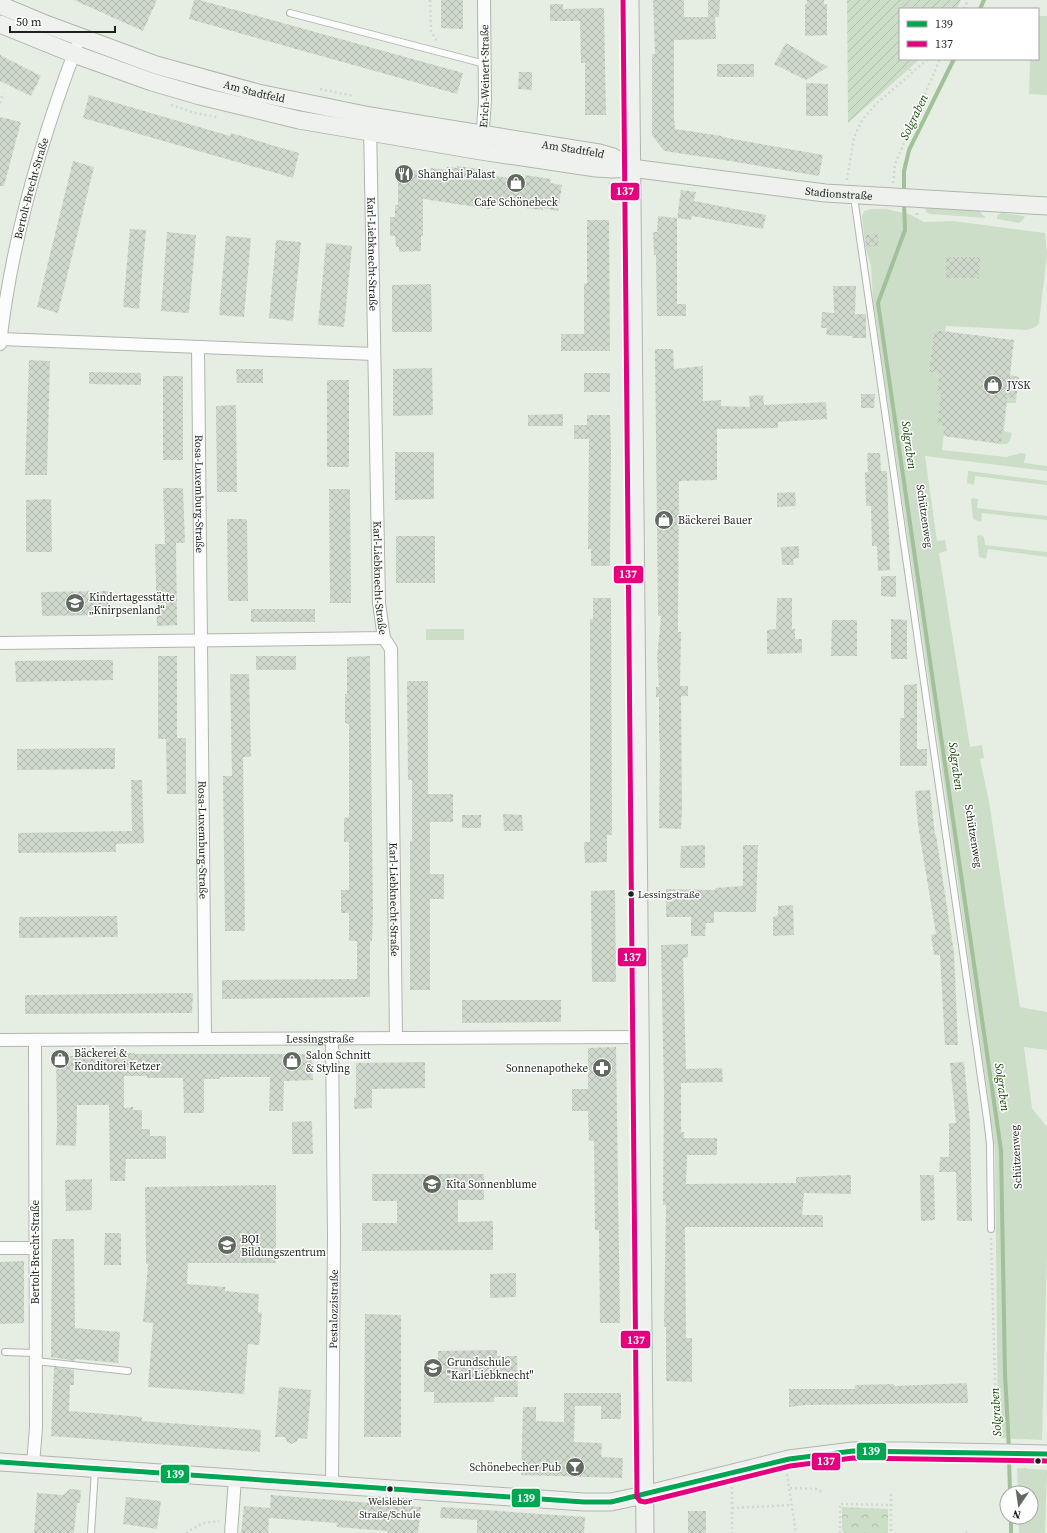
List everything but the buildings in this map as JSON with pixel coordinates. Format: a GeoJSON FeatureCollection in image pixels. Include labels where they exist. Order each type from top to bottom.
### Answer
{"type":"FeatureCollection","features":[{"type":"Feature","properties":{"kind":"street","name":"Erich-Weinert-Straße"},"geometry":{"type":"LineString","coordinates":[[482,143],[485,64],[484,0]]}},
{"type":"Feature","properties":{"kind":"street"},"geometry":{"type":"LineString","coordinates":[[630,0],[644,1533]]}},
{"type":"Feature","properties":{"kind":"street","name":"Am Stadtfeld"},"geometry":{"type":"LineString","coordinates":[[0,5],[48,25],[156,65],[370,124],[482,143],[596,168],[632,168]]}},
{"type":"Feature","properties":{"kind":"street","name":"Am Stadtfeld"},"geometry":{"type":"LineString","coordinates":[[0,24],[74,54],[152,82],[200,96],[299,120],[370,124]]}},
{"type":"Feature","properties":{"kind":"street","name":"Bertolt-Brecht-Straße"},"geometry":{"type":"LineString","coordinates":[[0,344],[12,266],[29,194],[51,121],[80,37]]}},
{"type":"Feature","properties":{"kind":"street","name":"Karl-Liebknecht-Straße"},"geometry":{"type":"LineString","coordinates":[[370,124],[379,603],[384,638],[391,649],[396,1037]]}},
{"type":"Feature","properties":{"kind":"street","name":"Stadionstraße"},"geometry":{"type":"LineString","coordinates":[[632,168],[850,195],[1047,206]]}},
{"type":"Feature","properties":{"kind":"street"},"geometry":{"type":"LineString","coordinates":[[0,339],[374,354]]}},
{"type":"Feature","properties":{"kind":"street","name":"Rosa-Luxemburg-Straße"},"geometry":{"type":"LineString","coordinates":[[198,347],[205,1039]]}},
{"type":"Feature","properties":{"kind":"street"},"geometry":{"type":"LineString","coordinates":[[0,643],[384,638]]}},
{"type":"Feature","properties":{"kind":"street","name":"Lessingstraße"},"geometry":{"type":"LineString","coordinates":[[0,1040],[640,1036]]}},
{"type":"Feature","properties":{"kind":"street","name":"Pestalozzistraße"},"geometry":{"type":"LineString","coordinates":[[332,1038],[334,1246],[332,1485]]}},
{"type":"Feature","properties":{"kind":"street","name":"Bertolt-Brecht-Straße"},"geometry":{"type":"LineString","coordinates":[[33,1464],[36,1428],[35,1040]]}},
{"type":"Feature","properties":{"kind":"street"},"geometry":{"type":"LineString","coordinates":[[0,1248],[35,1248]]}},
{"type":"Feature","properties":{"kind":"street"},"geometry":{"type":"LineString","coordinates":[[0,1462],[584,1502],[611,1502],[785,1460],[853,1451],[1047,1454]]}},
{"type":"Feature","properties":{"kind":"street"},"geometry":{"type":"LineString","coordinates":[[231,1527],[235,1479]]}},
{"type":"Feature","properties":{"kind":"lane"},"geometry":{"type":"LineString","coordinates":[[290,13],[485,64]]}},
{"type":"Feature","properties":{"kind":"lane"},"geometry":{"type":"LineString","coordinates":[[850,195],[986,1112],[990,1144],[991,1229]]}},
{"type":"Feature","properties":{"kind":"lane"},"geometry":{"type":"LineString","coordinates":[[6,1352],[128,1371]]}},
{"type":"Feature","properties":{"kind":"lane"},"geometry":{"type":"LineString","coordinates":[[91,1533],[95,1469]]}},
{"type":"Feature","properties":{"kind":"path"},"geometry":{"type":"LineString","coordinates":[[430,0],[431,31],[443,52]]}},
{"type":"Feature","properties":{"kind":"path"},"geometry":{"type":"LineString","coordinates":[[910,60],[910,74]]}},
{"type":"Feature","properties":{"kind":"path"},"geometry":{"type":"LineString","coordinates":[[850,195],[854,137],[862,120],[876,104],[927,60]]}},
{"type":"Feature","properties":{"kind":"path","name":"Schützenweg"},"geometry":{"type":"LineString","coordinates":[[940,60],[895,164],[903,198],[916,237],[899,288],[900,325],[911,423],[986,913],[1015,1127],[1018,1159],[1020,1382],[1022,1420],[1026,1436],[1007,1453]]}},
{"type":"Feature","properties":{"kind":"path"},"geometry":{"type":"LineString","coordinates":[[0,103],[2,93]]}},
{"type":"Feature","properties":{"kind":"path"},"geometry":{"type":"LineString","coordinates":[[991,1229],[996,1415],[1007,1453],[1021,1485]]}},
{"type":"Feature","properties":{"kind":"path"},"geometry":{"type":"LineString","coordinates":[[785,1460],[796,1533]]}},
{"type":"Feature","properties":{"kind":"path"},"geometry":{"type":"LineString","coordinates":[[732,1473],[732,1533]]}},
{"type":"Feature","properties":{"kind":"path"},"geometry":{"type":"LineString","coordinates":[[790,1488],[816,1489],[823,1493]]}},
{"type":"Feature","properties":{"kind":"path"},"geometry":{"type":"LineString","coordinates":[[891,1494],[892,1533]]}},
{"type":"Feature","properties":{"kind":"path"},"geometry":{"type":"LineString","coordinates":[[840,1533],[840,1504],[891,1505]]}},
{"type":"Feature","properties":{"kind":"path"},"geometry":{"type":"LineString","coordinates":[[732,1508],[792,1505]]}},
{"type":"Feature","properties":{"kind":"path"},"geometry":{"type":"LineString","coordinates":[[186,1533],[203,1523],[216,1521],[231,1527]]}},
{"type":"Feature","properties":{"kind":"green space"},"geometry":{"type":"Polygon","coordinates":[[[847,0],[961,0],[957,8],[899,8],[899,60],[919,60],[848,123],[847,0]]]}},
{"type":"Feature","properties":{"kind":"green space"},"geometry":{"type":"Polygon","coordinates":[[[1039,16],[1047,16],[1047,95],[1029,94],[1030,60],[1039,60],[1039,16]]]}},
{"type":"Feature","properties":{"kind":"green space"},"geometry":{"type":"Polygon","coordinates":[[[925,206],[977,209],[986,218],[930,214],[926,212],[925,206]]]}},
{"type":"Feature","properties":{"kind":"green space"},"geometry":{"type":"Polygon","coordinates":[[[871,209],[886,209],[909,214],[924,222],[953,221],[1045,233],[1047,254],[1039,323],[1036,327],[1026,330],[946,326],[945,331],[934,330],[929,372],[939,373],[937,394],[941,394],[945,426],[942,450],[1006,457],[1021,453],[1026,454],[1024,463],[1047,466],[1047,471],[925,456],[937,541],[945,540],[947,551],[939,553],[970,747],[982,745],[984,758],[980,759],[989,801],[1020,1007],[1047,1012],[1047,1050],[1024,1047],[1032,1108],[1047,1127],[1047,1256],[1042,1440],[998,1438],[995,1149],[947,806],[873,301],[871,265],[866,250],[862,217],[864,211],[871,209]]]}},
{"type":"Feature","properties":{"kind":"green space"},"geometry":{"type":"Polygon","coordinates":[[[1002,213],[1025,216],[1019,223],[997,219],[997,215],[1002,213]]]}},
{"type":"Feature","properties":{"kind":"green space"},"geometry":{"type":"Polygon","coordinates":[[[1017,394],[1016,403],[1007,403],[1004,431],[1012,433],[1010,440],[1007,444],[1001,444],[1007,398],[1016,399],[1017,394]]]}},
{"type":"Feature","properties":{"kind":"green space"},"geometry":{"type":"Polygon","coordinates":[[[968,471],[1047,481],[1047,485],[975,476],[974,485],[967,483],[968,471]]]}},
{"type":"Feature","properties":{"kind":"green space"},"geometry":{"type":"Polygon","coordinates":[[[972,498],[978,499],[977,508],[1047,516],[1047,520],[982,513],[981,522],[973,519],[972,498]]]}},
{"type":"Feature","properties":{"kind":"green space"},"geometry":{"type":"Polygon","coordinates":[[[980,535],[984,537],[985,545],[1047,552],[1047,557],[988,549],[986,559],[979,557],[977,536],[980,535]]]}},
{"type":"Feature","properties":{"kind":"green space"},"geometry":{"type":"Polygon","coordinates":[[[426,629],[464,629],[464,640],[426,640],[426,629]]]}},
{"type":"Feature","properties":{"kind":"green space"},"geometry":{"type":"Polygon","coordinates":[[[1017,1468],[1047,1470],[1045,1533],[1019,1533],[1018,1525],[1039,1525],[1039,1485],[1018,1485],[1017,1468]]]}},
{"type":"Feature","properties":{"kind":"green space"},"geometry":{"type":"Polygon","coordinates":[[[842,1507],[888,1509],[888,1533],[844,1533],[842,1530],[842,1507]]]}},
{"type":"Feature","properties":{"kind":"waterway","name":"Solgraben"},"geometry":{"type":"LineString","coordinates":[[980,8],[984,0]]}},
{"type":"Feature","properties":{"kind":"waterway","name":"Solgraben"},"geometry":{"type":"LineString","coordinates":[[904,193],[904,171],[909,150],[954,60]]}},
{"type":"Feature","properties":{"kind":"waterway","name":"Solgraben"},"geometry":{"type":"LineString","coordinates":[[904,202],[905,230],[878,303],[1001,1150],[1005,1374],[1009,1449]]}},
{"type":"Feature","properties":{"kind":"waterway","name":"Solgraben"},"geometry":{"type":"LineString","coordinates":[[1009,1458],[1010,1485]]}},
{"type":"Feature","properties":{"kind":"waterway","name":"Solgraben"},"geometry":{"type":"LineString","coordinates":[[1011,1525],[1011,1533]]}},
{"type":"Feature","properties":{"kind":"transit line","name":"137"},"geometry":{"type":"LineString","coordinates":[[623,0],[637,1497],[640,1501],[645,1502],[790,1466],[853,1458],[1047,1461]]}},
{"type":"Feature","properties":{"kind":"transit line","name":"139"},"geometry":{"type":"LineString","coordinates":[[0,1462],[584,1502],[611,1502],[789,1459],[853,1451],[1047,1454]]}},
{"type":"Feature","properties":{"kind":"place","name":"Shanghai Palast"},"geometry":{"type":"Point","coordinates":[404,174]}},
{"type":"Feature","properties":{"kind":"place","name":"Cafe Schönebeck"},"geometry":{"type":"Point","coordinates":[516,183]}},
{"type":"Feature","properties":{"kind":"place","name":"JYSK"},"geometry":{"type":"Point","coordinates":[993,385]}},
{"type":"Feature","properties":{"kind":"place","name":"Bäckerei Bauer"},"geometry":{"type":"Point","coordinates":[664,520]}},
{"type":"Feature","properties":{"kind":"place","name":"Kindertagesstätte „Knirpsenland“"},"geometry":{"type":"Point","coordinates":[75,603]}},
{"type":"Feature","properties":{"kind":"place","name":"Lessingstraße"},"geometry":{"type":"Point","coordinates":[631,894]}},
{"type":"Feature","properties":{"kind":"place","name":"Bäckerei & Konditorei Ketzer"},"geometry":{"type":"Point","coordinates":[60,1059]}},
{"type":"Feature","properties":{"kind":"place","name":"Salon Schnitt & Styling"},"geometry":{"type":"Point","coordinates":[292,1061]}},
{"type":"Feature","properties":{"kind":"place","name":"Sonnenapotheke"},"geometry":{"type":"Point","coordinates":[602,1068]}},
{"type":"Feature","properties":{"kind":"place","name":"Kita Sonnenblume"},"geometry":{"type":"Point","coordinates":[432,1184]}},
{"type":"Feature","properties":{"kind":"place","name":"BQI Bildungszentrum"},"geometry":{"type":"Point","coordinates":[227,1245]}},
{"type":"Feature","properties":{"kind":"place","name":"Grundschule \"Karl Liebknecht\""},"geometry":{"type":"Point","coordinates":[433,1368]}},
{"type":"Feature","properties":{"kind":"place","name":"Schönebecher Pub"},"geometry":{"type":"Point","coordinates":[575,1467]}},
{"type":"Feature","properties":{"kind":"place","name":"Welsleber Straße/Schule"},"geometry":{"type":"Point","coordinates":[390,1489]}}]}
